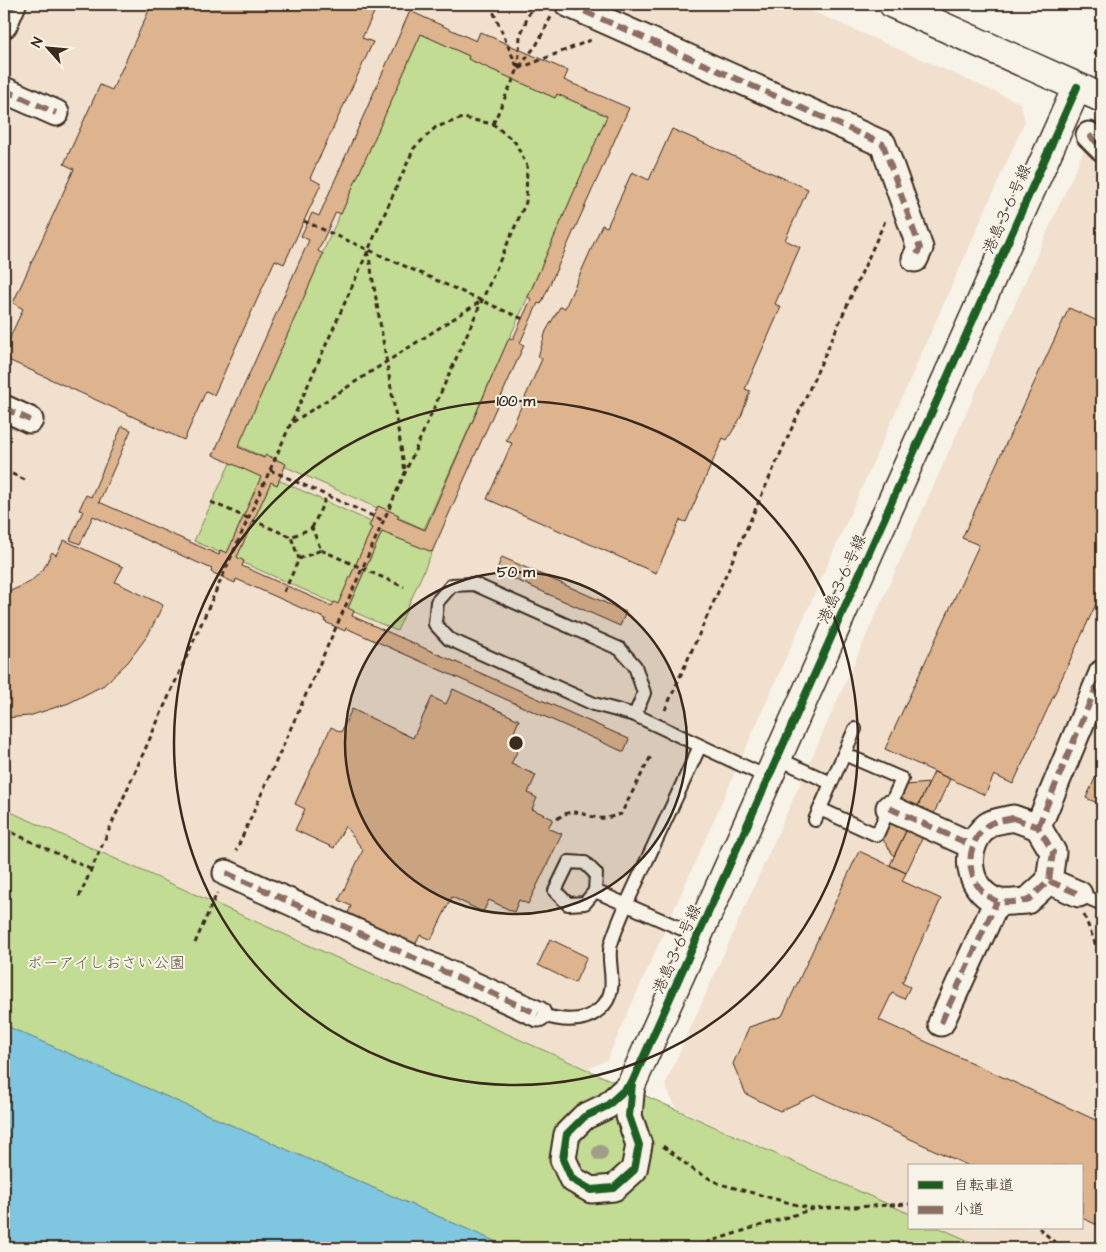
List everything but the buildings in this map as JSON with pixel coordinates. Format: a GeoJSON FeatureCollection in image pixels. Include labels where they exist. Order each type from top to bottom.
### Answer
{"type":"FeatureCollection","features":[{"type":"Feature","properties":{"kind":"street"},"geometry":{"type":"LineString","coordinates":[[4,25],[13,4]]}},
{"type":"Feature","properties":{"kind":"street"},"geometry":{"type":"LineString","coordinates":[[568,4],[883,144],[920,248],[915,258]]}},
{"type":"Feature","properties":{"kind":"street"},"geometry":{"type":"LineString","coordinates":[[893,4],[1102,98]]}},
{"type":"Feature","properties":{"kind":"street","name":"港島３６号線"},"geometry":{"type":"LineString","coordinates":[[632,1083],[1077,87]]}},
{"type":"Feature","properties":{"kind":"street"},"geometry":{"type":"LineString","coordinates":[[4,90],[56,113]]}},
{"type":"Feature","properties":{"kind":"street"},"geometry":{"type":"LineString","coordinates":[[4,408],[30,420]]}},
{"type":"Feature","properties":{"kind":"street"},"geometry":{"type":"LineString","coordinates":[[1038,827],[1102,673]]}},
{"type":"Feature","properties":{"kind":"street"},"geometry":{"type":"LineString","coordinates":[[889,808],[971,845]]}},
{"type":"Feature","properties":{"kind":"street"},"geometry":{"type":"LineString","coordinates":[[1013,818],[1038,827],[1053,852],[1049,881],[1027,901],[997,901],[979,888],[969,868],[971,845],[988,825],[1013,818]]}},
{"type":"Feature","properties":{"kind":"street"},"geometry":{"type":"LineString","coordinates":[[226,874],[538,1014]]}},
{"type":"Feature","properties":{"kind":"street"},"geometry":{"type":"LineString","coordinates":[[1049,881],[1079,894]]}},
{"type":"Feature","properties":{"kind":"street"},"geometry":{"type":"LineString","coordinates":[[940,1023],[997,901]]}},
{"type":"Feature","properties":{"kind":"lane"},"geometry":{"type":"LineString","coordinates":[[635,715],[644,694],[635,666],[620,649],[474,584],[452,585],[436,602],[435,624],[449,639],[594,704],[635,715],[700,746],[831,783]]}},
{"type":"Feature","properties":{"kind":"lane"},"geometry":{"type":"LineString","coordinates":[[844,754],[902,779],[878,835],[817,814],[855,729]]}},
{"type":"Feature","properties":{"kind":"lane"},"geometry":{"type":"LineString","coordinates":[[538,1014],[559,1020],[581,1019],[600,1010],[611,991],[610,947],[626,905],[700,746]]}},
{"type":"Feature","properties":{"kind":"lane"},"geometry":{"type":"LineString","coordinates":[[595,891],[698,936]]}},
{"type":"Feature","properties":{"kind":"lane"},"geometry":{"type":"LineString","coordinates":[[1079,894],[1102,904]]}},
{"type":"Feature","properties":{"kind":"path"},"geometry":{"type":"LineString","coordinates":[[490,4],[518,69]]}},
{"type":"Feature","properties":{"kind":"path"},"geometry":{"type":"LineString","coordinates":[[518,69],[520,36],[532,4]]}},
{"type":"Feature","properties":{"kind":"path"},"geometry":{"type":"LineString","coordinates":[[493,124],[518,69],[537,44],[547,21]]}},
{"type":"Feature","properties":{"kind":"path"},"geometry":{"type":"LineString","coordinates":[[518,69],[622,28]]}},
{"type":"Feature","properties":{"kind":"path"},"geometry":{"type":"LineString","coordinates":[[1095,55],[1102,38]]}},
{"type":"Feature","properties":{"kind":"path"},"geometry":{"type":"LineString","coordinates":[[79,897],[414,148],[436,127],[463,118],[493,124],[515,142],[527,166],[526,202],[195,943]]}},
{"type":"Feature","properties":{"kind":"path"},"geometry":{"type":"LineString","coordinates":[[658,727],[899,189]]}},
{"type":"Feature","properties":{"kind":"path"},"geometry":{"type":"LineString","coordinates":[[304,221],[525,320]]}},
{"type":"Feature","properties":{"kind":"path"},"geometry":{"type":"LineString","coordinates":[[368,250],[405,472]]}},
{"type":"Feature","properties":{"kind":"path"},"geometry":{"type":"LineString","coordinates":[[292,422],[481,301]]}},
{"type":"Feature","properties":{"kind":"path"},"geometry":{"type":"LineString","coordinates":[[4,470],[25,480]]}},
{"type":"Feature","properties":{"kind":"path"},"geometry":{"type":"LineString","coordinates":[[270,470],[384,521]]}},
{"type":"Feature","properties":{"kind":"path"},"geometry":{"type":"LineString","coordinates":[[291,537],[312,528],[327,495]]}},
{"type":"Feature","properties":{"kind":"path"},"geometry":{"type":"LineString","coordinates":[[211,502],[291,537],[300,559]]}},
{"type":"Feature","properties":{"kind":"path"},"geometry":{"type":"LineString","coordinates":[[312,528],[321,550],[404,587]]}},
{"type":"Feature","properties":{"kind":"path"},"geometry":{"type":"LineString","coordinates":[[284,592],[300,559],[321,550]]}},
{"type":"Feature","properties":{"kind":"path"},"geometry":{"type":"LineString","coordinates":[[557,819],[567,812],[580,812],[600,818],[621,814],[652,756]]}},
{"type":"Feature","properties":{"kind":"path"},"geometry":{"type":"LineString","coordinates":[[4,836],[13,833],[92,870]]}},
{"type":"Feature","properties":{"kind":"path"},"geometry":{"type":"LineString","coordinates":[[1079,894],[1091,937],[1102,961]]}},
{"type":"Feature","properties":{"kind":"path"},"geometry":{"type":"LineString","coordinates":[[663,1146],[695,1171],[720,1184],[813,1209]]}},
{"type":"Feature","properties":{"kind":"path"},"geometry":{"type":"LineString","coordinates":[[689,1248],[813,1209],[908,1204]]}},
{"type":"Feature","properties":{"kind":"path"},"geometry":{"type":"LineString","coordinates":[[1041,1230],[1061,1248]]}},
{"type":"Feature","properties":{"kind":"shaded area"},"geometry":{"type":"Polygon","coordinates":[[[4,4],[796,4],[1020,103],[1025,121],[607,1060],[587,1069],[4,809],[4,4]]]}},
{"type":"Feature","properties":{"kind":"shaded area"},"geometry":{"type":"Polygon","coordinates":[[[1102,143],[1102,1248],[985,1248],[944,1230],[1084,1230],[1084,1164],[908,1164],[908,1213],[676,1108],[665,1085],[1084,150],[1102,143]]]}},
{"type":"Feature","properties":{"kind":"green space"},"geometry":{"type":"Polygon","coordinates":[[[421,32],[609,116],[424,529],[237,445],[421,32]]]}},
{"type":"Feature","properties":{"kind":"green space"},"geometry":{"type":"Polygon","coordinates":[[[232,459],[433,550],[397,631],[194,541],[232,459]]]}},
{"type":"Feature","properties":{"kind":"green space","name":"ポーアイしおさい公園"},"geometry":{"type":"Polygon","coordinates":[[[4,809],[908,1213],[908,1230],[944,1230],[985,1248],[510,1248],[4,1025],[4,809]]]}},
{"type":"Feature","properties":{"kind":"water"},"geometry":{"type":"Polygon","coordinates":[[[4,1025],[510,1248],[4,1248],[4,1025]]]}},
{"type":"Feature","properties":{"kind":"marked path"},"geometry":{"type":"LineString","coordinates":[[4,25],[13,4]]}},
{"type":"Feature","properties":{"kind":"marked path"},"geometry":{"type":"LineString","coordinates":[[568,4],[883,144],[920,248],[915,259]]}},
{"type":"Feature","properties":{"kind":"marked path"},"geometry":{"type":"LineString","coordinates":[[4,90],[56,113]]}},
{"type":"Feature","properties":{"kind":"marked path"},"geometry":{"type":"LineString","coordinates":[[1089,135],[1102,148]]}},
{"type":"Feature","properties":{"kind":"marked path"},"geometry":{"type":"LineString","coordinates":[[4,408],[30,420]]}},
{"type":"Feature","properties":{"kind":"marked path"},"geometry":{"type":"LineString","coordinates":[[1038,827],[1102,673]]}},
{"type":"Feature","properties":{"kind":"marked path"},"geometry":{"type":"LineString","coordinates":[[889,808],[971,845]]}},
{"type":"Feature","properties":{"kind":"marked path"},"geometry":{"type":"LineString","coordinates":[[1013,818],[1038,827],[1053,852],[1049,881],[1027,901],[999,902],[986,895],[978,886],[973,877],[971,854],[974,843],[988,825],[1013,818]]}},
{"type":"Feature","properties":{"kind":"marked path"},"geometry":{"type":"LineString","coordinates":[[226,873],[538,1014]]}},
{"type":"Feature","properties":{"kind":"marked path"},"geometry":{"type":"LineString","coordinates":[[1049,881],[1079,894]]}},
{"type":"Feature","properties":{"kind":"marked path"},"geometry":{"type":"LineString","coordinates":[[941,1023],[997,901]]}},
{"type":"Feature","properties":{"kind":"cycle path"},"geometry":{"type":"LineString","coordinates":[[632,1083],[607,1106],[584,1117],[567,1134],[563,1159],[572,1179],[591,1190],[614,1188],[634,1170],[639,1145],[629,1116],[632,1083],[1077,87]]}}]}
